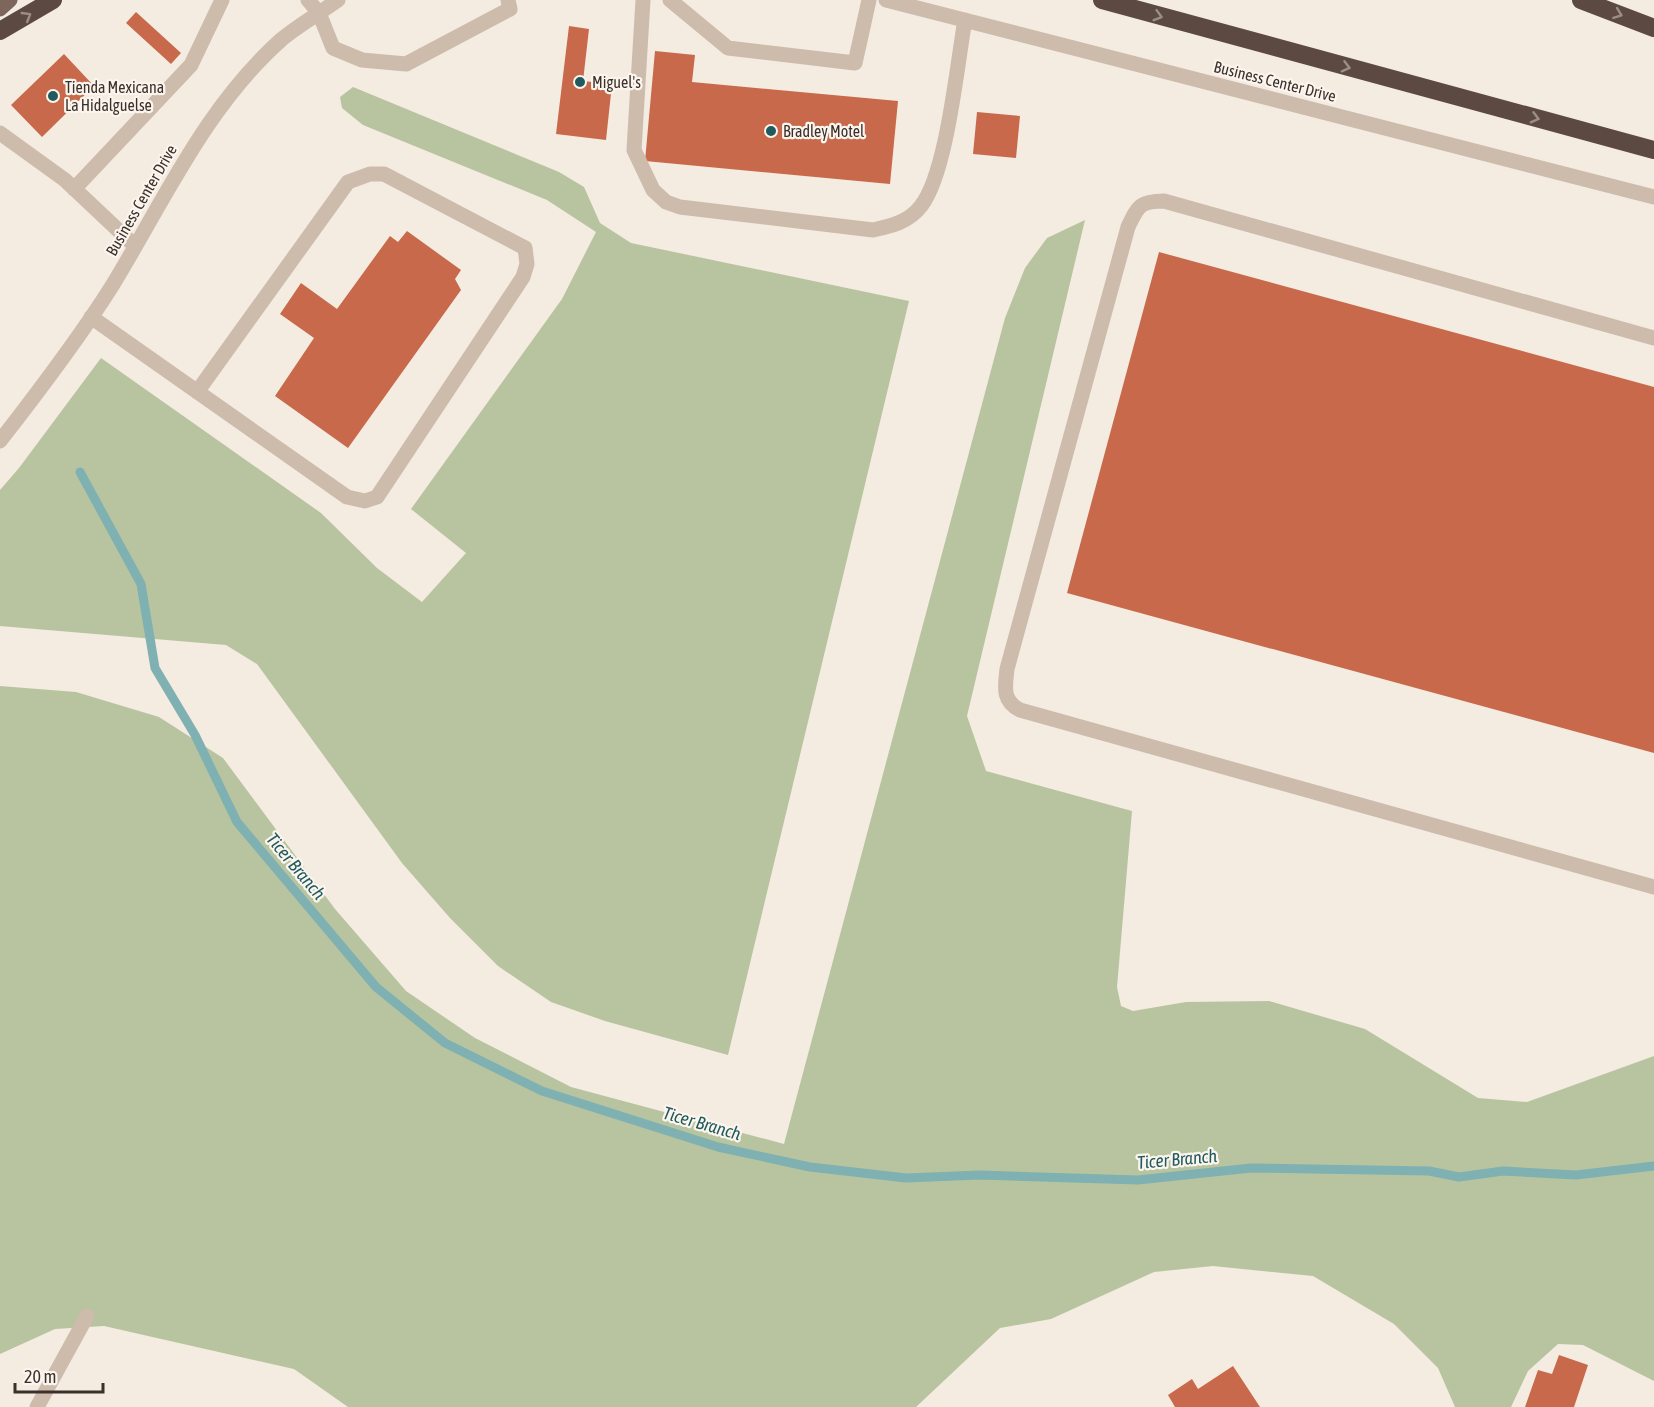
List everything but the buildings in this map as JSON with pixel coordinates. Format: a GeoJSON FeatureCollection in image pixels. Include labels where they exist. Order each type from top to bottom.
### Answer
{"type":"FeatureCollection","features":[{"type":"Feature","properties":{"kind":"highway"},"geometry":{"type":"LineString","coordinates":[[0,32],[53,0]]}},
{"type":"Feature","properties":{"kind":"highway"},"geometry":{"type":"LineString","coordinates":[[1102,0],[1654,150]]}},
{"type":"Feature","properties":{"kind":"highway"},"geometry":{"type":"LineString","coordinates":[[1581,0],[1654,28]]}},
{"type":"Feature","properties":{"kind":"main road"},"geometry":{"type":"LineString","coordinates":[[0,9],[10,0]]}},
{"type":"Feature","properties":{"kind":"street"},"geometry":{"type":"LineString","coordinates":[[74,189],[191,65],[222,0]]}},
{"type":"Feature","properties":{"kind":"street"},"geometry":{"type":"LineString","coordinates":[[308,0],[319,13],[333,48],[362,60],[406,64],[510,9],[508,0]]}},
{"type":"Feature","properties":{"kind":"street","name":"Business Center Drive"},"geometry":{"type":"LineString","coordinates":[[0,441],[56,369],[91,317],[193,146],[220,106],[245,76],[283,39],[338,0]]}},
{"type":"Feature","properties":{"kind":"street"},"geometry":{"type":"LineString","coordinates":[[643,0],[634,150],[652,190],[666,202],[680,207],[873,230],[892,226],[909,217],[930,192],[939,168],[965,20]]}},
{"type":"Feature","properties":{"kind":"street"},"geometry":{"type":"LineString","coordinates":[[670,0],[728,48],[855,63],[869,0]]}},
{"type":"Feature","properties":{"kind":"street","name":"Business Center Drive"},"geometry":{"type":"LineString","coordinates":[[886,0],[1654,197]]}},
{"type":"Feature","properties":{"kind":"street"},"geometry":{"type":"LineString","coordinates":[[0,133],[74,189],[135,246]]}},
{"type":"Feature","properties":{"kind":"street"},"geometry":{"type":"LineString","coordinates":[[91,317],[197,392],[346,497],[365,501],[377,497],[523,277],[527,264],[525,248],[384,174],[370,174],[348,182],[197,392]]}},
{"type":"Feature","properties":{"kind":"street"},"geometry":{"type":"LineString","coordinates":[[1654,338],[1164,201],[1148,201],[1137,208],[1128,227],[1010,658],[1005,693],[1010,705],[1020,710],[1654,887]]}},
{"type":"Feature","properties":{"kind":"street"},"geometry":{"type":"LineString","coordinates":[[36,1407],[87,1316]]}},
{"type":"Feature","properties":{"kind":"green space"},"geometry":{"type":"Polygon","coordinates":[[[353,87],[559,172],[584,187],[600,223],[631,243],[909,301],[728,1055],[605,1021],[551,1002],[498,966],[450,918],[402,863],[257,664],[226,645],[0,626],[0,490],[101,358],[321,513],[377,568],[422,602],[466,553],[411,509],[562,299],[596,232],[547,200],[363,125],[342,108],[340,97],[353,87]]]}},
{"type":"Feature","properties":{"kind":"green space"},"geometry":{"type":"Polygon","coordinates":[[[1085,220],[967,716],[986,771],[1132,811],[1117,987],[1121,1006],[1133,1011],[1186,1002],[1269,1001],[1365,1029],[1478,1098],[1527,1102],[1654,1056],[1654,1381],[1583,1345],[1558,1344],[1528,1371],[1511,1407],[1455,1407],[1438,1368],[1394,1324],[1313,1276],[1213,1266],[1154,1272],[1051,1319],[1000,1328],[916,1407],[348,1407],[294,1369],[104,1326],[55,1329],[0,1354],[0,686],[76,692],[159,717],[223,758],[335,909],[406,991],[475,1038],[571,1087],[784,1144],[1005,318],[1025,268],[1047,238],[1085,220]]]}},
{"type":"Feature","properties":{"kind":"waterway","name":"Ticer Branch"},"geometry":{"type":"LineString","coordinates":[[80,472],[141,584],[155,668],[195,735],[237,822],[376,987],[445,1043],[542,1091],[718,1147],[810,1167],[906,1178],[980,1175],[1138,1180],[1251,1168],[1429,1171],[1459,1177],[1503,1171],[1576,1175],[1654,1166]]}},
{"type":"Feature","properties":{"kind":"place","name":"Miguel's"},"geometry":{"type":"Point","coordinates":[580,82]}},
{"type":"Feature","properties":{"kind":"place","name":"Tienda Mexicana La Hidalguelse"},"geometry":{"type":"Point","coordinates":[53,96]}},
{"type":"Feature","properties":{"kind":"place","name":"Bradley Motel"},"geometry":{"type":"Point","coordinates":[771,131]}}]}
